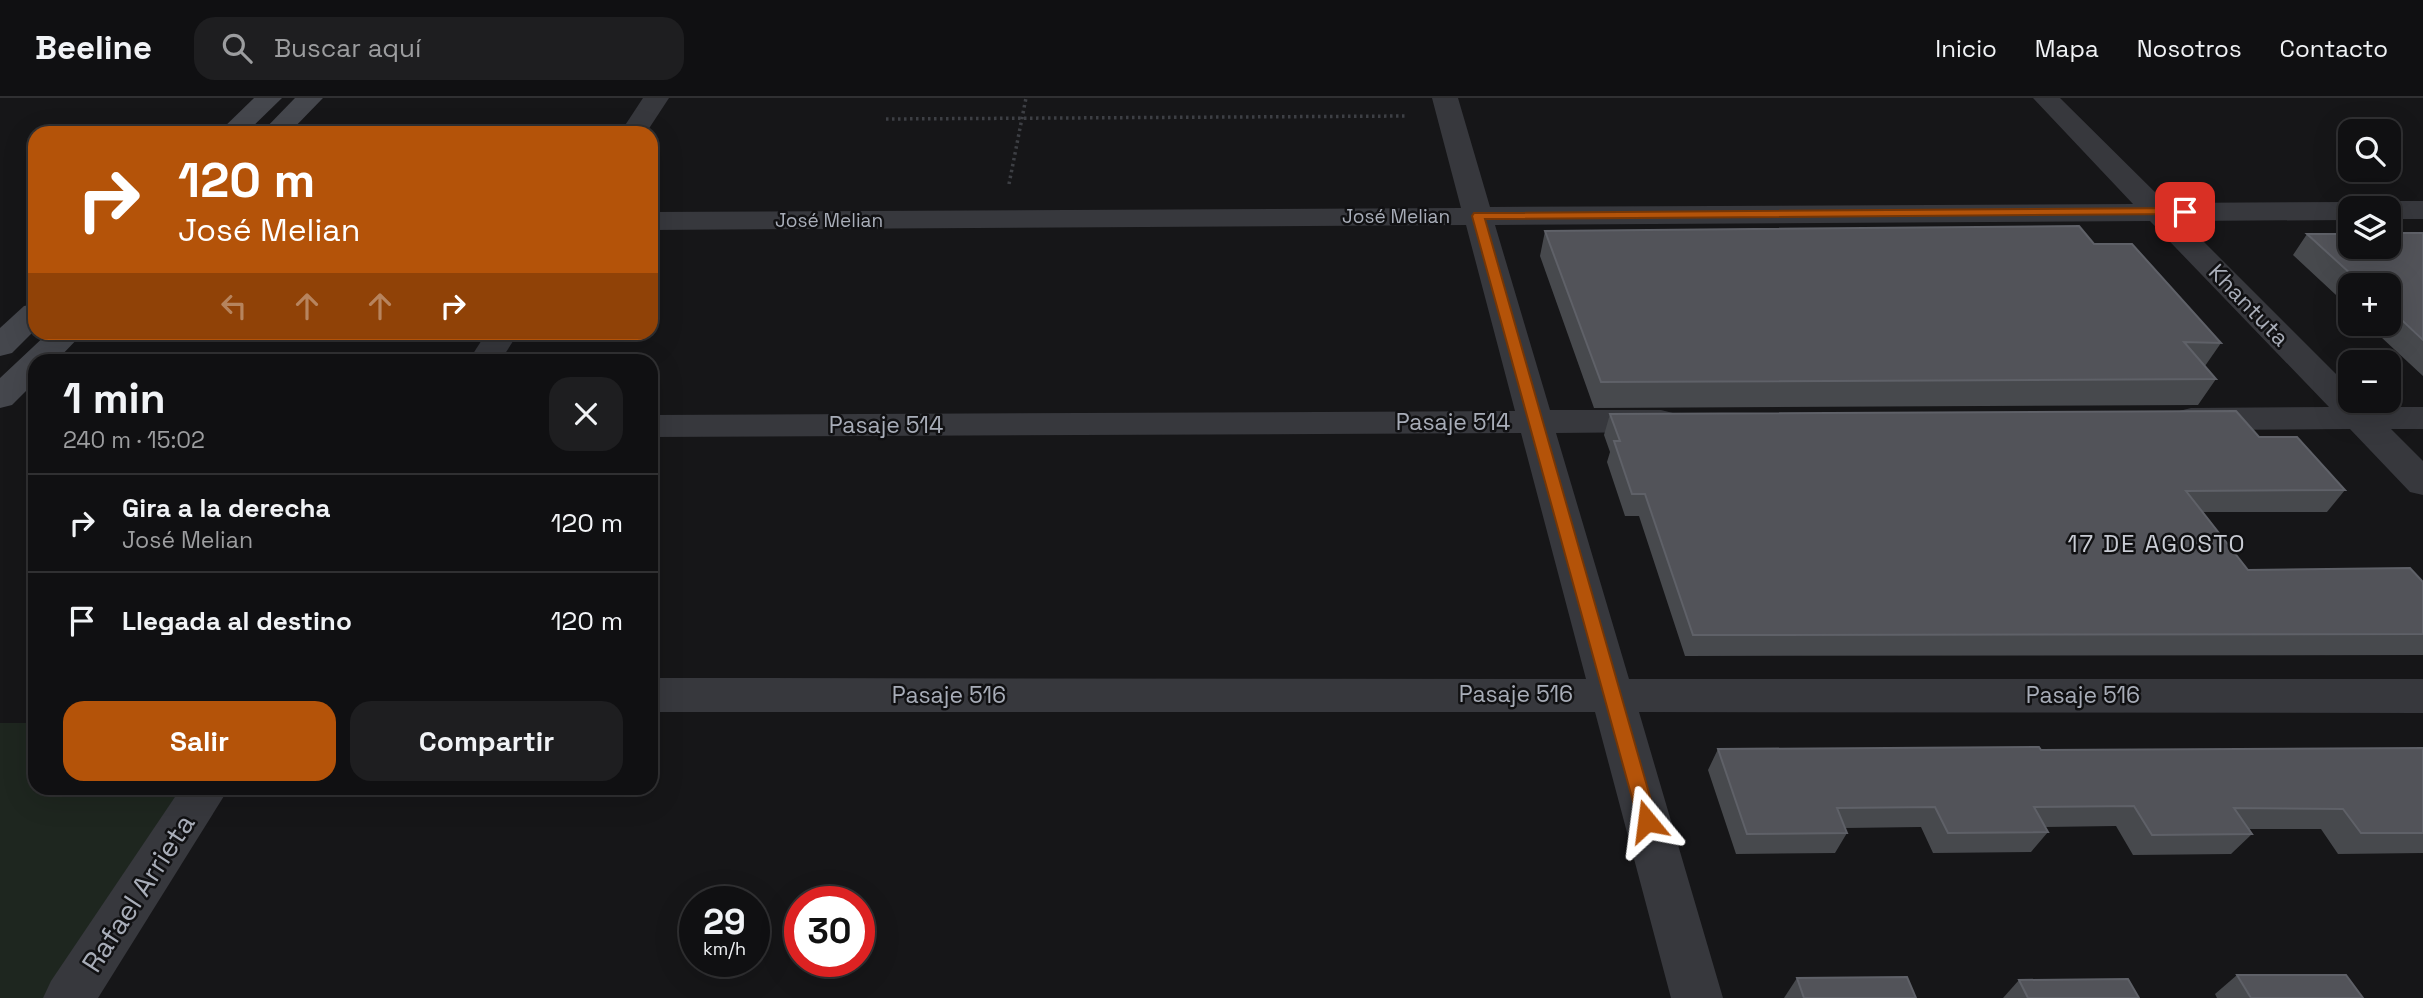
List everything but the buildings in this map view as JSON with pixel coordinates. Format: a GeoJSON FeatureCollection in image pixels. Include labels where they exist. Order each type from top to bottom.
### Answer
{"type":"FeatureCollection","features":[{"type":"Feature","properties":{"kind":"main road"},"geometry":{"type":"LineString","coordinates":[[239,126],[269,98]]}},
{"type":"Feature","properties":{"kind":"main road"},"geometry":{"type":"LineString","coordinates":[[281,126],[310,98]]}},
{"type":"Feature","properties":{"kind":"main road"},"geometry":{"type":"LineString","coordinates":[[0,346],[28,320]]}},
{"type":"Feature","properties":{"kind":"main road"},"geometry":{"type":"LineString","coordinates":[[45,354],[60,340]]}},
{"type":"Feature","properties":{"kind":"main road"},"geometry":{"type":"LineString","coordinates":[[0,397],[28,371]]}},
{"type":"Feature","properties":{"kind":"street"},"geometry":{"type":"LineString","coordinates":[[638,126],[656,98]]}},
{"type":"Feature","properties":{"kind":"street","name":"Khantuta"},"geometry":{"type":"LineString","coordinates":[[2046,98],[2423,483]]}},
{"type":"Feature","properties":{"kind":"street"},"geometry":{"type":"LineString","coordinates":[[1447,107],[1697,998]]}},
{"type":"Feature","properties":{"kind":"street"},"geometry":{"type":"LineString","coordinates":[[2401,210],[2423,210]]}},
{"type":"Feature","properties":{"kind":"street","name":"José Melian"},"geometry":{"type":"LineString","coordinates":[[658,221],[2338,211]]}},
{"type":"Feature","properties":{"kind":"street"},"geometry":{"type":"LineString","coordinates":[[2165,419],[2423,418]]}},
{"type":"Feature","properties":{"kind":"street","name":"Pasaje 514"},"geometry":{"type":"LineString","coordinates":[[658,426],[1689,421]]}},
{"type":"Feature","properties":{"kind":"street","name":"Pasaje 516"},"geometry":{"type":"LineString","coordinates":[[658,695],[2423,696]]}},
{"type":"Feature","properties":{"kind":"street","name":"Rafael Arrieta"},"geometry":{"type":"LineString","coordinates":[[69,998],[201,795]]}},
{"type":"Feature","properties":{"kind":"path"},"geometry":{"type":"LineString","coordinates":[[1002,219],[1026,98]]}},
{"type":"Feature","properties":{"kind":"path"},"geometry":{"type":"LineString","coordinates":[[886,119],[1447,107]]}},
{"type":"Feature","properties":{"kind":"shaded area"},"geometry":{"type":"Polygon","coordinates":[[[0,723],[28,723],[28,795],[201,795],[69,998],[0,998],[0,723]]]}},
{"type":"Feature","properties":{"kind":"district","name":"17 DE AGOSTO"},"geometry":{"type":"Point","coordinates":[2157,544]}},
{"type":"Feature","properties":{"kind":"route"},"geometry":{"type":"LineString","coordinates":[[1647,821],[1478,216],[2185,212]]}}]}
